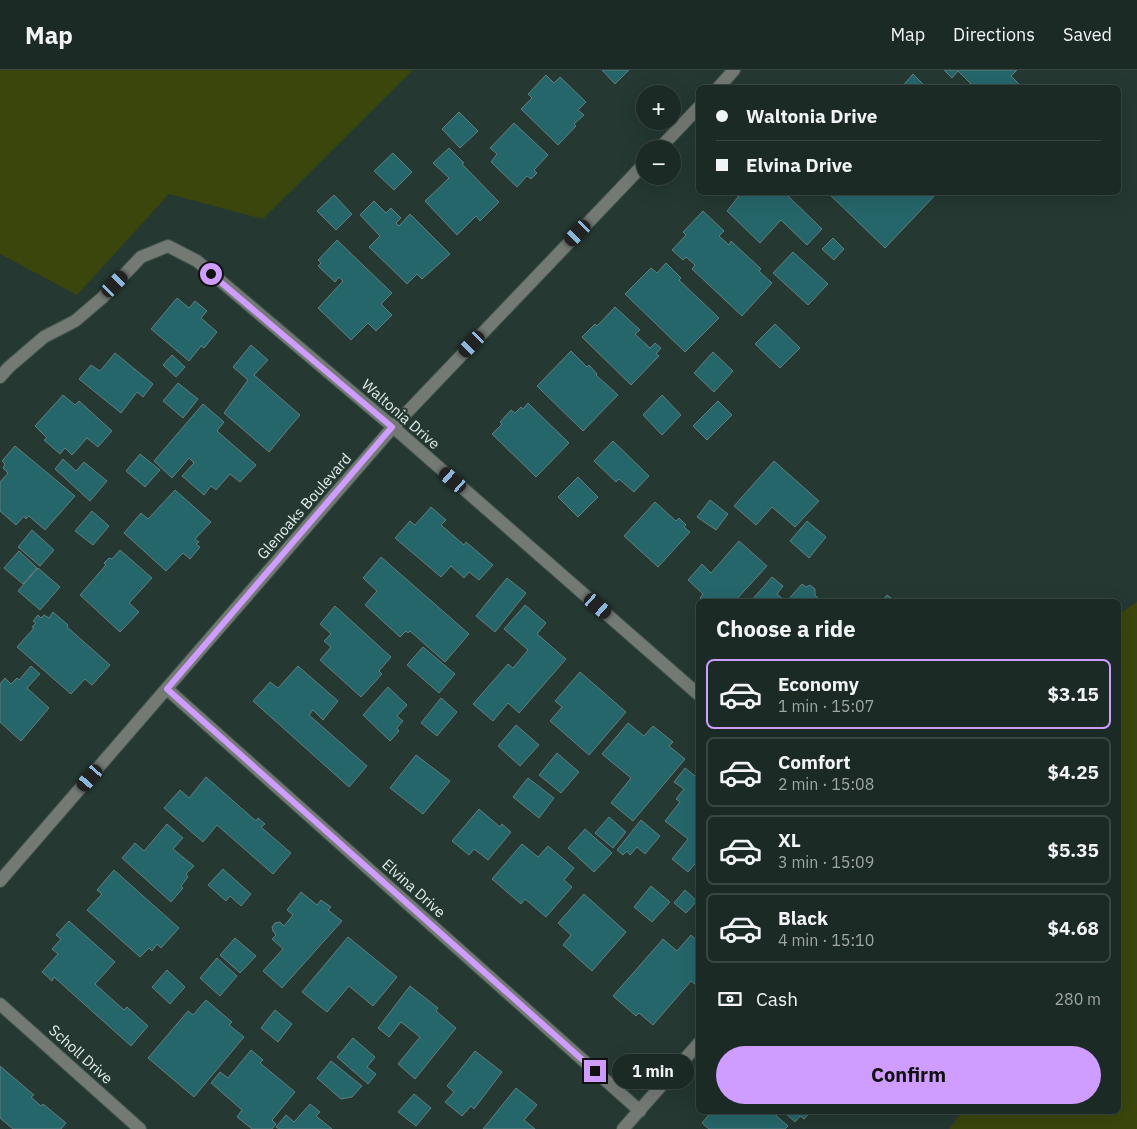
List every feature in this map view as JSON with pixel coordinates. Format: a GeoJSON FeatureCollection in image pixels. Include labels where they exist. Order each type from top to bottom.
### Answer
{"type":"FeatureCollection","features":[{"type":"Feature","properties":{"kind":"street"},"geometry":{"type":"LineString","coordinates":[[721,85],[734,70]]}},
{"type":"Feature","properties":{"kind":"street"},"geometry":{"type":"LineString","coordinates":[[668,140],[696,110]]}},
{"type":"Feature","properties":{"kind":"street","name":"Glenoaks Boulevard"},"geometry":{"type":"LineString","coordinates":[[0,881],[392,427],[636,172]]}},
{"type":"Feature","properties":{"kind":"street","name":"Waltonia Drive"},"geometry":{"type":"LineString","coordinates":[[0,377],[9,366],[44,337],[75,321],[102,298],[141,257],[168,246],[196,261],[392,427],[696,692]]}},
{"type":"Feature","properties":{"kind":"street","name":"Elvina Drive"},"geometry":{"type":"LineString","coordinates":[[167,689],[640,1111]]}},
{"type":"Feature","properties":{"kind":"street","name":"Scholl Drive"},"geometry":{"type":"LineString","coordinates":[[0,1004],[140,1129]]}},
{"type":"Feature","properties":{"kind":"street"},"geometry":{"type":"LineString","coordinates":[[623,1129],[696,1046]]}},
{"type":"Feature","properties":{"kind":"green space"},"geometry":{"type":"Polygon","coordinates":[[[0,70],[413,70],[263,219],[169,194],[77,295],[0,254],[0,70]]]}},
{"type":"Feature","properties":{"kind":"green space"},"geometry":{"type":"Polygon","coordinates":[[[1137,602],[1137,1129],[949,1129],[961,1114],[1121,1114],[1121,613],[1137,602]]]}},
{"type":"Feature","properties":{"kind":"building"},"geometry":{"type":"Polygon","coordinates":[[[602,70],[629,70],[615,84],[602,70]]]}},
{"type":"Feature","properties":{"kind":"building"},"geometry":{"type":"Polygon","coordinates":[[[944,70],[1017,70],[1011,76],[1020,85],[972,85],[958,71],[952,78],[944,70]]]}},
{"type":"Feature","properties":{"kind":"building"},"geometry":{"type":"Polygon","coordinates":[[[913,74],[924,85],[904,85],[913,74]]]}},
{"type":"Feature","properties":{"kind":"building"},"geometry":{"type":"Polygon","coordinates":[[[546,75],[554,83],[560,77],[586,102],[578,110],[584,115],[574,124],[576,126],[558,145],[521,109],[532,98],[528,94],[546,75]]]}},
{"type":"Feature","properties":{"kind":"building"},"geometry":{"type":"Polygon","coordinates":[[[459,112],[478,131],[460,148],[442,129],[459,112]]]}},
{"type":"Feature","properties":{"kind":"building"},"geometry":{"type":"Polygon","coordinates":[[[514,123],[548,155],[534,170],[537,173],[531,179],[527,176],[517,187],[491,162],[497,154],[490,148],[514,123]]]}},
{"type":"Feature","properties":{"kind":"building"},"geometry":{"type":"Polygon","coordinates":[[[449,148],[499,202],[480,221],[476,216],[457,235],[425,201],[449,178],[433,163],[449,148]]]}},
{"type":"Feature","properties":{"kind":"building"},"geometry":{"type":"Polygon","coordinates":[[[393,153],[412,172],[394,190],[374,171],[393,153]]]}},
{"type":"Feature","properties":{"kind":"building"},"geometry":{"type":"Polygon","coordinates":[[[334,195],[352,214],[336,230],[317,211],[334,195]]]}},
{"type":"Feature","properties":{"kind":"building"},"geometry":{"type":"Polygon","coordinates":[[[740,195],[787,195],[822,229],[807,245],[781,220],[760,243],[727,211],[740,195]]]}},
{"type":"Feature","properties":{"kind":"building"},"geometry":{"type":"Polygon","coordinates":[[[830,195],[935,195],[885,248],[830,195]]]}},
{"type":"Feature","properties":{"kind":"building"},"geometry":{"type":"Polygon","coordinates":[[[374,201],[386,213],[391,208],[401,218],[396,223],[399,226],[410,214],[450,254],[422,279],[417,274],[407,284],[369,247],[380,236],[360,215],[374,201]]]}},
{"type":"Feature","properties":{"kind":"building"},"geometry":{"type":"Polygon","coordinates":[[[703,211],[724,231],[719,236],[729,245],[731,241],[761,269],[759,271],[772,283],[742,316],[692,269],[695,265],[686,257],[683,260],[672,250],[686,235],[683,232],[703,211]]]}},
{"type":"Feature","properties":{"kind":"building"},"geometry":{"type":"Polygon","coordinates":[[[833,238],[844,249],[834,260],[822,249],[833,238]]]}},
{"type":"Feature","properties":{"kind":"building"},"geometry":{"type":"Polygon","coordinates":[[[337,240],[392,293],[381,304],[392,315],[376,331],[368,323],[351,340],[318,308],[343,281],[339,277],[335,282],[318,266],[321,263],[318,260],[337,240]]]}},
{"type":"Feature","properties":{"kind":"building"},"geometry":{"type":"Polygon","coordinates":[[[793,252],[828,284],[808,305],[773,273],[793,252]]]}},
{"type":"Feature","properties":{"kind":"building"},"geometry":{"type":"Polygon","coordinates":[[[666,263],[681,278],[679,280],[719,318],[685,352],[625,294],[651,268],[657,273],[666,263]]]}},
{"type":"Feature","properties":{"kind":"building"},"geometry":{"type":"Polygon","coordinates":[[[177,298],[189,308],[195,301],[207,311],[201,318],[217,332],[204,348],[201,346],[189,361],[151,329],[177,298]]]}},
{"type":"Feature","properties":{"kind":"building"},"geometry":{"type":"Polygon","coordinates":[[[615,307],[640,330],[635,334],[650,348],[655,343],[661,348],[656,354],[659,356],[631,385],[582,337],[595,324],[597,326],[615,307]]]}},
{"type":"Feature","properties":{"kind":"building"},"geometry":{"type":"Polygon","coordinates":[[[775,324],[800,348],[780,368],[755,344],[775,324]]]}},
{"type":"Feature","properties":{"kind":"building"},"geometry":{"type":"Polygon","coordinates":[[[251,345],[268,360],[254,375],[300,415],[269,452],[224,413],[248,380],[233,367],[251,345]]]}},
{"type":"Feature","properties":{"kind":"building"},"geometry":{"type":"Polygon","coordinates":[[[571,351],[587,367],[589,365],[596,375],[618,395],[583,431],[537,386],[571,351]]]}},
{"type":"Feature","properties":{"kind":"building"},"geometry":{"type":"Polygon","coordinates":[[[713,352],[733,371],[714,392],[694,373],[713,352]]]}},
{"type":"Feature","properties":{"kind":"building"},"geometry":{"type":"Polygon","coordinates":[[[115,353],[153,384],[143,397],[137,392],[121,413],[79,379],[91,365],[100,371],[115,353]]]}},
{"type":"Feature","properties":{"kind":"building"},"geometry":{"type":"Polygon","coordinates":[[[172,355],[185,367],[176,377],[163,365],[172,355]]]}},
{"type":"Feature","properties":{"kind":"building"},"geometry":{"type":"Polygon","coordinates":[[[178,383],[198,399],[183,418],[163,401],[178,383]]]}},
{"type":"Feature","properties":{"kind":"building"},"geometry":{"type":"Polygon","coordinates":[[[63,395],[75,405],[79,401],[112,431],[98,447],[87,438],[72,455],[65,448],[60,454],[44,440],[47,438],[35,426],[63,395]]]}},
{"type":"Feature","properties":{"kind":"building"},"geometry":{"type":"Polygon","coordinates":[[[662,395],[681,415],[662,435],[643,415],[662,395]]]}},
{"type":"Feature","properties":{"kind":"building"},"geometry":{"type":"Polygon","coordinates":[[[718,401],[732,415],[707,440],[693,426],[718,401]]]}},
{"type":"Feature","properties":{"kind":"building"},"geometry":{"type":"Polygon","coordinates":[[[528,403],[569,443],[536,477],[492,434],[502,424],[500,422],[511,410],[515,413],[521,407],[523,409],[528,403]]]}},
{"type":"Feature","properties":{"kind":"building"},"geometry":{"type":"Polygon","coordinates":[[[203,404],[224,422],[217,431],[256,465],[240,482],[230,474],[216,490],[211,486],[204,495],[182,476],[194,463],[189,458],[172,478],[154,461],[203,404]]]}},
{"type":"Feature","properties":{"kind":"building"},"geometry":{"type":"Polygon","coordinates":[[[613,441],[649,476],[634,492],[619,479],[616,482],[594,461],[613,441]]]}},
{"type":"Feature","properties":{"kind":"building"},"geometry":{"type":"Polygon","coordinates":[[[15,446],[75,496],[45,530],[29,516],[26,519],[24,516],[16,525],[0,511],[0,482],[8,473],[3,468],[5,464],[2,461],[15,446]]]}},
{"type":"Feature","properties":{"kind":"building"},"geometry":{"type":"Polygon","coordinates":[[[140,454],[160,470],[145,487],[126,471],[140,454]]]}},
{"type":"Feature","properties":{"kind":"building"},"geometry":{"type":"Polygon","coordinates":[[[63,459],[76,471],[84,462],[107,481],[90,501],[55,469],[63,459]]]}},
{"type":"Feature","properties":{"kind":"building"},"geometry":{"type":"Polygon","coordinates":[[[774,461],[819,501],[795,527],[772,507],[756,525],[734,506],[774,461]]]}},
{"type":"Feature","properties":{"kind":"building"},"geometry":{"type":"Polygon","coordinates":[[[578,477],[598,497],[578,517],[558,497],[578,477]]]}},
{"type":"Feature","properties":{"kind":"building"},"geometry":{"type":"Polygon","coordinates":[[[175,490],[211,522],[195,539],[199,542],[196,544],[200,547],[190,559],[183,553],[166,571],[124,533],[141,513],[148,519],[175,490]]]}},
{"type":"Feature","properties":{"kind":"building"},"geometry":{"type":"Polygon","coordinates":[[[710,500],[728,514],[716,530],[697,517],[710,500]]]}},
{"type":"Feature","properties":{"kind":"building"},"geometry":{"type":"Polygon","coordinates":[[[655,502],[676,521],[679,518],[686,525],[684,527],[690,532],[658,567],[624,536],[655,502]]]}},
{"type":"Feature","properties":{"kind":"building"},"geometry":{"type":"Polygon","coordinates":[[[431,507],[446,520],[441,525],[464,545],[466,542],[493,565],[479,580],[469,572],[464,578],[451,566],[441,577],[395,538],[410,521],[415,525],[431,507]]]}},
{"type":"Feature","properties":{"kind":"building"},"geometry":{"type":"Polygon","coordinates":[[[92,511],[109,526],[93,545],[75,531],[92,511]]]}},
{"type":"Feature","properties":{"kind":"building"},"geometry":{"type":"Polygon","coordinates":[[[807,521],[826,537],[809,558],[790,541],[807,521]]]}},
{"type":"Feature","properties":{"kind":"building"},"geometry":{"type":"Polygon","coordinates":[[[32,530],[54,550],[40,566],[18,547],[32,530]]]}},
{"type":"Feature","properties":{"kind":"building"},"geometry":{"type":"Polygon","coordinates":[[[739,541],[767,566],[737,599],[700,598],[703,594],[688,580],[702,564],[711,573],[739,541]]]}},
{"type":"Feature","properties":{"kind":"building"},"geometry":{"type":"Polygon","coordinates":[[[120,550],[152,578],[129,603],[139,612],[120,632],[80,595],[106,565],[104,563],[109,558],[112,559],[120,550]]]}},
{"type":"Feature","properties":{"kind":"building"},"geometry":{"type":"Polygon","coordinates":[[[19,551],[37,568],[23,584],[4,568],[19,551]]]}},
{"type":"Feature","properties":{"kind":"building"},"geometry":{"type":"Polygon","coordinates":[[[381,557],[469,634],[445,662],[410,631],[408,633],[406,631],[400,637],[365,605],[377,591],[363,578],[381,557]]]}},
{"type":"Feature","properties":{"kind":"building"},"geometry":{"type":"Polygon","coordinates":[[[38,568],[60,587],[40,610],[18,591],[38,568]]]}},
{"type":"Feature","properties":{"kind":"building"},"geometry":{"type":"Polygon","coordinates":[[[772,577],[783,586],[777,594],[783,599],[753,599],[772,577]]]}},
{"type":"Feature","properties":{"kind":"building"},"geometry":{"type":"Polygon","coordinates":[[[507,578],[526,593],[495,632],[476,616],[507,578]]]}},
{"type":"Feature","properties":{"kind":"building"},"geometry":{"type":"Polygon","coordinates":[[[802,584],[806,587],[810,585],[815,589],[815,595],[818,598],[817,599],[789,599],[802,584]]]}},
{"type":"Feature","properties":{"kind":"building"},"geometry":{"type":"Polygon","coordinates":[[[887,595],[892,599],[884,599],[887,595]]]}},
{"type":"Feature","properties":{"kind":"building"},"geometry":{"type":"Polygon","coordinates":[[[525,605],[546,623],[537,634],[566,659],[519,713],[508,703],[493,721],[473,704],[508,664],[513,668],[528,650],[504,629],[525,605]]]}},
{"type":"Feature","properties":{"kind":"building"},"geometry":{"type":"Polygon","coordinates":[[[335,606],[391,657],[379,671],[382,674],[361,697],[320,660],[331,647],[324,641],[331,634],[320,624],[335,606]]]}},
{"type":"Feature","properties":{"kind":"building"},"geometry":{"type":"Polygon","coordinates":[[[53,612],[110,665],[92,685],[85,679],[71,694],[17,647],[34,628],[32,627],[36,623],[33,621],[38,615],[41,618],[44,615],[49,618],[53,612]]]}},
{"type":"Feature","properties":{"kind":"building"},"geometry":{"type":"Polygon","coordinates":[[[423,647],[455,674],[439,693],[407,665],[423,647]]]}},
{"type":"Feature","properties":{"kind":"building"},"geometry":{"type":"Polygon","coordinates":[[[31,666],[40,674],[27,688],[49,708],[21,741],[0,722],[0,684],[5,678],[11,684],[17,678],[19,680],[31,666]]]}},
{"type":"Feature","properties":{"kind":"building"},"geometry":{"type":"Polygon","coordinates":[[[298,666],[338,701],[323,720],[313,710],[309,715],[367,766],[349,787],[253,701],[270,682],[278,688],[298,666]]]}},
{"type":"Feature","properties":{"kind":"building"},"geometry":{"type":"Polygon","coordinates":[[[580,672],[626,712],[589,755],[550,721],[562,707],[555,701],[580,672]]]}},
{"type":"Feature","properties":{"kind":"building"},"geometry":{"type":"Polygon","coordinates":[[[388,687],[407,705],[397,716],[403,721],[397,728],[399,731],[390,741],[363,715],[388,687]]]}},
{"type":"Feature","properties":{"kind":"building"},"geometry":{"type":"Polygon","coordinates":[[[441,698],[457,712],[437,736],[421,723],[441,698]]]}},
{"type":"Feature","properties":{"kind":"building"},"geometry":{"type":"Polygon","coordinates":[[[628,723],[644,736],[653,726],[673,742],[669,746],[685,759],[633,821],[611,803],[631,778],[602,754],[628,723]]]}},
{"type":"Feature","properties":{"kind":"building"},"geometry":{"type":"Polygon","coordinates":[[[516,725],[539,745],[520,766],[498,746],[516,725]]]}},
{"type":"Feature","properties":{"kind":"building"},"geometry":{"type":"Polygon","coordinates":[[[557,753],[579,772],[561,793],[539,775],[557,753]]]}},
{"type":"Feature","properties":{"kind":"building"},"geometry":{"type":"Polygon","coordinates":[[[416,755],[450,781],[423,814],[390,788],[416,755]]]}},
{"type":"Feature","properties":{"kind":"building"},"geometry":{"type":"Polygon","coordinates":[[[685,768],[696,777],[696,863],[688,872],[672,859],[688,839],[665,821],[680,802],[676,799],[684,789],[674,782],[685,768]]]}},
{"type":"Feature","properties":{"kind":"building"},"geometry":{"type":"Polygon","coordinates":[[[206,777],[256,821],[258,818],[265,824],[261,827],[291,853],[273,874],[217,825],[203,842],[164,808],[180,790],[189,798],[206,777]]]}},
{"type":"Feature","properties":{"kind":"building"},"geometry":{"type":"Polygon","coordinates":[[[528,778],[554,798],[539,818],[513,797],[528,778]]]}},
{"type":"Feature","properties":{"kind":"building"},"geometry":{"type":"Polygon","coordinates":[[[479,809],[500,827],[502,824],[511,832],[488,860],[474,849],[469,855],[452,841],[479,809]]]}},
{"type":"Feature","properties":{"kind":"building"},"geometry":{"type":"Polygon","coordinates":[[[609,817],[626,832],[613,848],[595,833],[609,817]]]}},
{"type":"Feature","properties":{"kind":"building"},"geometry":{"type":"Polygon","coordinates":[[[641,820],[660,836],[645,854],[637,847],[630,855],[627,851],[623,855],[617,850],[641,820]]]}},
{"type":"Feature","properties":{"kind":"building"},"geometry":{"type":"Polygon","coordinates":[[[167,824],[183,838],[173,849],[194,866],[186,874],[188,877],[181,886],[183,888],[171,902],[122,858],[135,843],[144,851],[167,824]]]}},
{"type":"Feature","properties":{"kind":"building"},"geometry":{"type":"Polygon","coordinates":[[[585,829],[612,853],[594,872],[568,848],[585,829]]]}},
{"type":"Feature","properties":{"kind":"building"},"geometry":{"type":"Polygon","coordinates":[[[522,844],[538,857],[548,846],[574,868],[564,880],[572,887],[546,917],[525,899],[521,904],[492,879],[522,844]]]}},
{"type":"Feature","properties":{"kind":"building"},"geometry":{"type":"Polygon","coordinates":[[[223,869],[251,894],[241,906],[230,896],[226,901],[208,885],[223,869]]]}},
{"type":"Feature","properties":{"kind":"building"},"geometry":{"type":"Polygon","coordinates":[[[114,870],[179,928],[161,948],[157,944],[152,951],[149,948],[140,957],[87,910],[102,894],[97,890],[114,870]]]}},
{"type":"Feature","properties":{"kind":"building"},"geometry":{"type":"Polygon","coordinates":[[[651,886],[670,902],[652,922],[634,907],[651,886]]]}},
{"type":"Feature","properties":{"kind":"building"},"geometry":{"type":"Polygon","coordinates":[[[685,890],[696,900],[686,913],[674,903],[685,890]]]}},
{"type":"Feature","properties":{"kind":"building"},"geometry":{"type":"Polygon","coordinates":[[[301,892],[317,905],[321,900],[331,907],[328,910],[342,921],[282,988],[263,971],[283,949],[272,939],[276,935],[272,927],[275,923],[280,922],[284,926],[293,915],[287,910],[301,892]]]}},
{"type":"Feature","properties":{"kind":"building"},"geometry":{"type":"Polygon","coordinates":[[[584,894],[626,932],[592,971],[563,945],[571,935],[558,923],[584,894]]]}},
{"type":"Feature","properties":{"kind":"building"},"geometry":{"type":"Polygon","coordinates":[[[69,921],[115,962],[95,984],[124,1010],[127,1007],[148,1026],[131,1046],[54,977],[52,981],[42,972],[58,954],[52,949],[61,939],[56,935],[69,921]]]}},
{"type":"Feature","properties":{"kind":"building"},"geometry":{"type":"Polygon","coordinates":[[[691,935],[696,939],[696,983],[691,981],[653,1025],[639,1013],[636,1016],[613,996],[663,939],[677,951],[691,935]]]}},
{"type":"Feature","properties":{"kind":"building"},"geometry":{"type":"Polygon","coordinates":[[[348,937],[397,977],[373,1006],[349,986],[327,1012],[302,992],[348,937]]]}},
{"type":"Feature","properties":{"kind":"building"},"geometry":{"type":"Polygon","coordinates":[[[235,938],[256,956],[240,973],[220,955],[235,938]]]}},
{"type":"Feature","properties":{"kind":"building"},"geometry":{"type":"Polygon","coordinates":[[[217,958],[237,976],[220,996],[200,978],[217,958]]]}},
{"type":"Feature","properties":{"kind":"building"},"geometry":{"type":"Polygon","coordinates":[[[167,970],[185,987],[170,1004],[152,987],[167,970]]]}},
{"type":"Feature","properties":{"kind":"building"},"geometry":{"type":"Polygon","coordinates":[[[410,986],[438,1008],[436,1011],[456,1028],[415,1079],[398,1064],[420,1037],[401,1022],[389,1037],[378,1028],[410,986]]]}},
{"type":"Feature","properties":{"kind":"building"},"geometry":{"type":"Polygon","coordinates":[[[206,1000],[232,1022],[229,1025],[244,1037],[194,1097],[148,1058],[188,1011],[193,1015],[206,1000]]]}},
{"type":"Feature","properties":{"kind":"building"},"geometry":{"type":"Polygon","coordinates":[[[275,1010],[292,1024],[278,1042],[261,1028],[275,1010]]]}},
{"type":"Feature","properties":{"kind":"building"},"geometry":{"type":"Polygon","coordinates":[[[353,1038],[375,1057],[367,1067],[376,1074],[368,1084],[337,1057],[353,1038]]]}},
{"type":"Feature","properties":{"kind":"building"},"geometry":{"type":"Polygon","coordinates":[[[251,1050],[263,1060],[260,1063],[295,1092],[272,1120],[276,1124],[272,1129],[252,1129],[237,1117],[242,1110],[211,1083],[220,1072],[228,1078],[251,1050]]]}},
{"type":"Feature","properties":{"kind":"building"},"geometry":{"type":"Polygon","coordinates":[[[475,1051],[502,1072],[474,1109],[471,1106],[462,1116],[445,1102],[454,1092],[447,1086],[475,1051]]]}},
{"type":"Feature","properties":{"kind":"building"},"geometry":{"type":"Polygon","coordinates":[[[331,1061],[362,1086],[352,1097],[341,1099],[317,1078],[331,1061]]]}},
{"type":"Feature","properties":{"kind":"building"},"geometry":{"type":"Polygon","coordinates":[[[0,1066],[34,1095],[31,1097],[41,1106],[43,1104],[66,1123],[61,1129],[13,1129],[0,1118],[0,1066]]]}},
{"type":"Feature","properties":{"kind":"building"},"geometry":{"type":"Polygon","coordinates":[[[516,1088],[537,1105],[524,1120],[535,1129],[483,1129],[516,1088]]]}},
{"type":"Feature","properties":{"kind":"building"},"geometry":{"type":"Polygon","coordinates":[[[414,1094],[431,1108],[416,1126],[398,1112],[414,1094]]]}},
{"type":"Feature","properties":{"kind":"building"},"geometry":{"type":"Polygon","coordinates":[[[310,1104],[320,1112],[316,1116],[332,1129],[279,1129],[276,1127],[286,1115],[294,1122],[310,1104]]]}},
{"type":"Feature","properties":{"kind":"building"},"geometry":{"type":"Polygon","coordinates":[[[710,1114],[774,1114],[788,1126],[785,1129],[709,1129],[702,1123],[710,1114]]]}},
{"type":"Feature","properties":{"kind":"building"},"geometry":{"type":"Polygon","coordinates":[[[786,1114],[808,1114],[804,1119],[800,1116],[795,1122],[786,1114]]]}},
{"type":"Feature","properties":{"kind":"route"},"geometry":{"type":"LineString","coordinates":[[211,274],[392,427],[167,689],[595,1071]]}}]}
